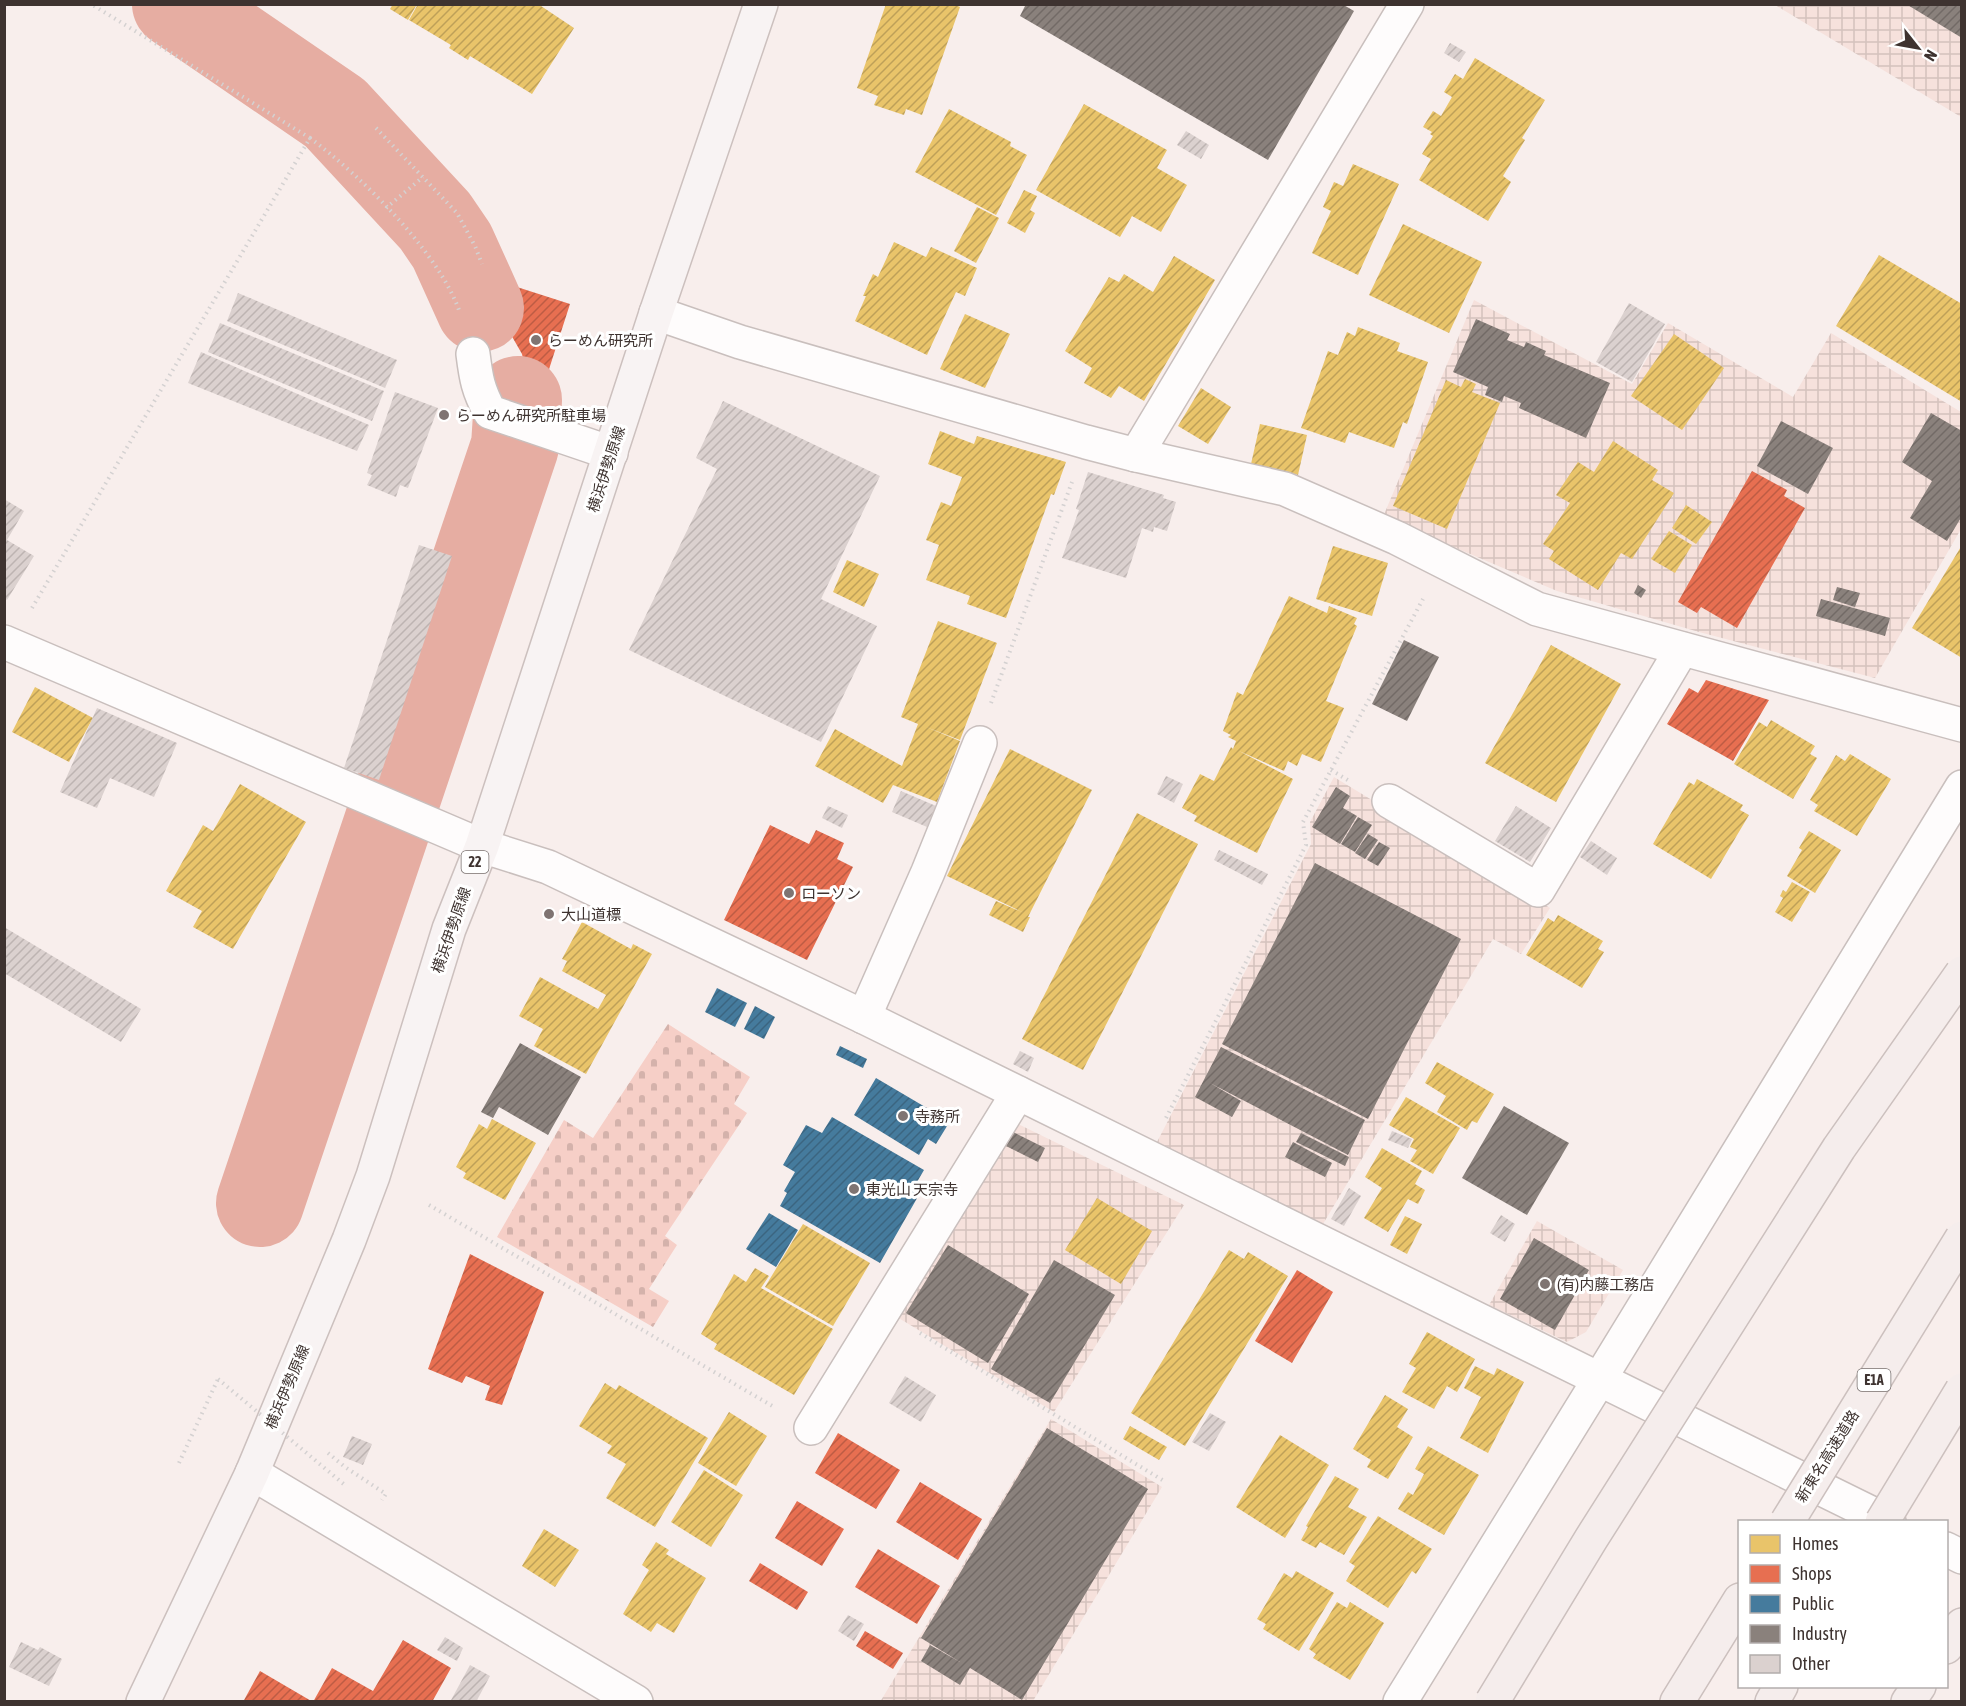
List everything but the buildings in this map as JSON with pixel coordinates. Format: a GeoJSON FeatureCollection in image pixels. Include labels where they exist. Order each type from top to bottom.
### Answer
{"type":"FeatureCollection","features":[{"type":"Feature","properties":{"kind":"highway"},"geometry":{"type":"LineString","coordinates":[[1492,1701],[1591,1539],[1839,1148],[1962,974]]}},
{"type":"Feature","properties":{"kind":"highway","name":"新東名高速道路"},"geometry":{"type":"LineString","coordinates":[[1789,1520],[1962,1238]]}},
{"type":"Feature","properties":{"kind":"highway"},"geometry":{"type":"LineString","coordinates":[[1883,1520],[1962,1390]]}},
{"type":"Feature","properties":{"kind":"highway"},"geometry":{"type":"LineString","coordinates":[[1677,1701],[1738,1603]]}},
{"type":"Feature","properties":{"kind":"highway"},"geometry":{"type":"LineString","coordinates":[[1948,1646],[1962,1625]]}},
{"type":"Feature","properties":{"kind":"highway"},"geometry":{"type":"LineString","coordinates":[[1772,1701],[1780,1688]]}},
{"type":"Feature","properties":{"kind":"highway"},"geometry":{"type":"LineString","coordinates":[[1908,1701],[1917,1688]]}},
{"type":"Feature","properties":{"kind":"main road","name":"横浜伊勢原線"},"geometry":{"type":"LineString","coordinates":[[143,1701],[252,1473],[349,1240],[373,1176],[449,930],[482,846],[656,313],[761,4]]}},
{"type":"Feature","properties":{"kind":"street"},"geometry":{"type":"LineString","coordinates":[[1136,455],[1407,4]]}},
{"type":"Feature","properties":{"kind":"street"},"geometry":{"type":"LineString","coordinates":[[656,313],[740,342],[1086,442],[1285,489],[1397,538],[1536,609],[1962,725]]}},
{"type":"Feature","properties":{"kind":"street"},"geometry":{"type":"LineString","coordinates":[[473,354],[480,394],[490,412],[611,453]]}},
{"type":"Feature","properties":{"kind":"street"},"geometry":{"type":"LineString","coordinates":[[6,647],[482,846],[548,867],[864,1017],[1887,1520]]}},
{"type":"Feature","properties":{"kind":"street"},"geometry":{"type":"LineString","coordinates":[[1389,801],[1538,890],[1682,649]]}},
{"type":"Feature","properties":{"kind":"street"},"geometry":{"type":"LineString","coordinates":[[864,1017],[928,872],[980,744]]}},
{"type":"Feature","properties":{"kind":"street"},"geometry":{"type":"LineString","coordinates":[[1400,1701],[1962,787]]}},
{"type":"Feature","properties":{"kind":"street"},"geometry":{"type":"LineString","coordinates":[[811,1428],[1018,1093]]}},
{"type":"Feature","properties":{"kind":"street"},"geometry":{"type":"LineString","coordinates":[[252,1473],[636,1701]]}},
{"type":"Feature","properties":{"kind":"street"},"geometry":{"type":"LineString","coordinates":[[1948,1550],[1962,1557]]}},
{"type":"Feature","properties":{"kind":"path"},"geometry":{"type":"LineString","coordinates":[[91,4],[310,138],[338,158],[412,235],[440,273],[458,307],[473,354]]}},
{"type":"Feature","properties":{"kind":"path"},"geometry":{"type":"LineString","coordinates":[[376,128],[457,213],[476,246],[482,264]]}},
{"type":"Feature","properties":{"kind":"path"},"geometry":{"type":"LineString","coordinates":[[6,647],[310,138]]}},
{"type":"Feature","properties":{"kind":"path"},"geometry":{"type":"LineString","coordinates":[[386,208],[423,177]]}},
{"type":"Feature","properties":{"kind":"path"},"geometry":{"type":"LineString","coordinates":[[980,744],[979,736],[1086,442]]}},
{"type":"Feature","properties":{"kind":"path"},"geometry":{"type":"LineString","coordinates":[[1146,1156],[1306,845],[1303,822],[1443,562]]}},
{"type":"Feature","properties":{"kind":"path"},"geometry":{"type":"LineString","coordinates":[[429,1205],[811,1428]]}},
{"type":"Feature","properties":{"kind":"path"},"geometry":{"type":"LineString","coordinates":[[884,1311],[1164,1481]]}},
{"type":"Feature","properties":{"kind":"path"},"geometry":{"type":"LineString","coordinates":[[179,1463],[218,1378],[346,1486]]}},
{"type":"Feature","properties":{"kind":"path"},"geometry":{"type":"LineString","coordinates":[[328,1453],[345,1467]]}},
{"type":"Feature","properties":{"kind":"shaded area"},"geometry":{"type":"Polygon","coordinates":[[[1775,5],[1961,5],[1961,117],[1775,5]]]}},
{"type":"Feature","properties":{"kind":"shaded area"},"geometry":{"type":"Polygon","coordinates":[[[1474,300],[1632,384],[1668,323],[1793,397],[1831,333],[1961,412],[1961,529],[1875,678],[1699,632],[1557,591],[1383,517],[1474,300]]]}},
{"type":"Feature","properties":{"kind":"shaded area"},"geometry":{"type":"Polygon","coordinates":[[[1334,777],[1550,908],[1521,954],[1493,939],[1323,1224],[1157,1142],[1311,844],[1310,822],[1334,777]]]}},
{"type":"Feature","properties":{"kind":"shaded area"},"geometry":{"type":"Polygon","coordinates":[[[1018,1124],[1184,1205],[1054,1412],[892,1314],[1018,1124]]]}},
{"type":"Feature","properties":{"kind":"shaded area"},"geometry":{"type":"Polygon","coordinates":[[[1537,1221],[1623,1270],[1586,1332],[1567,1342],[1489,1305],[1537,1221]]]}},
{"type":"Feature","properties":{"kind":"shaded area"},"geometry":{"type":"Polygon","coordinates":[[[1051,1419],[1162,1487],[1033,1701],[880,1702],[1051,1419]]]}},
{"type":"Feature","properties":{"kind":"green space"},"geometry":{"type":"Polygon","coordinates":[[[668,1024],[750,1077],[734,1104],[747,1113],[665,1236],[677,1245],[649,1289],[669,1301],[653,1327],[497,1237],[564,1120],[593,1138],[668,1024]]]}},
{"type":"Feature","properties":{"kind":"waterway"},"geometry":{"type":"LineString","coordinates":[[176,4],[335,113],[435,221],[452,246],[480,308]]}},
{"type":"Feature","properties":{"kind":"waterway"},"geometry":{"type":"LineString","coordinates":[[260,1203],[515,446],[518,400]]}},
{"type":"Feature","properties":{"kind":"place","name":"らーめん研究所"},"geometry":{"type":"Point","coordinates":[536,340]}},
{"type":"Feature","properties":{"kind":"place","name":"らーめん研究所駐車場"},"geometry":{"type":"Point","coordinates":[444,415]}},
{"type":"Feature","properties":{"kind":"place","name":"ローソン"},"geometry":{"type":"Point","coordinates":[789,893]}},
{"type":"Feature","properties":{"kind":"place","name":"大山道標"},"geometry":{"type":"Point","coordinates":[549,914]}},
{"type":"Feature","properties":{"kind":"place","name":"寺務所"},"geometry":{"type":"Point","coordinates":[903,1116]}},
{"type":"Feature","properties":{"kind":"place","name":"東光山 天宗寺"},"geometry":{"type":"Point","coordinates":[854,1189]}},
{"type":"Feature","properties":{"kind":"place","name":"(有)内藤工務店"},"geometry":{"type":"Point","coordinates":[1545,1284]}}]}
